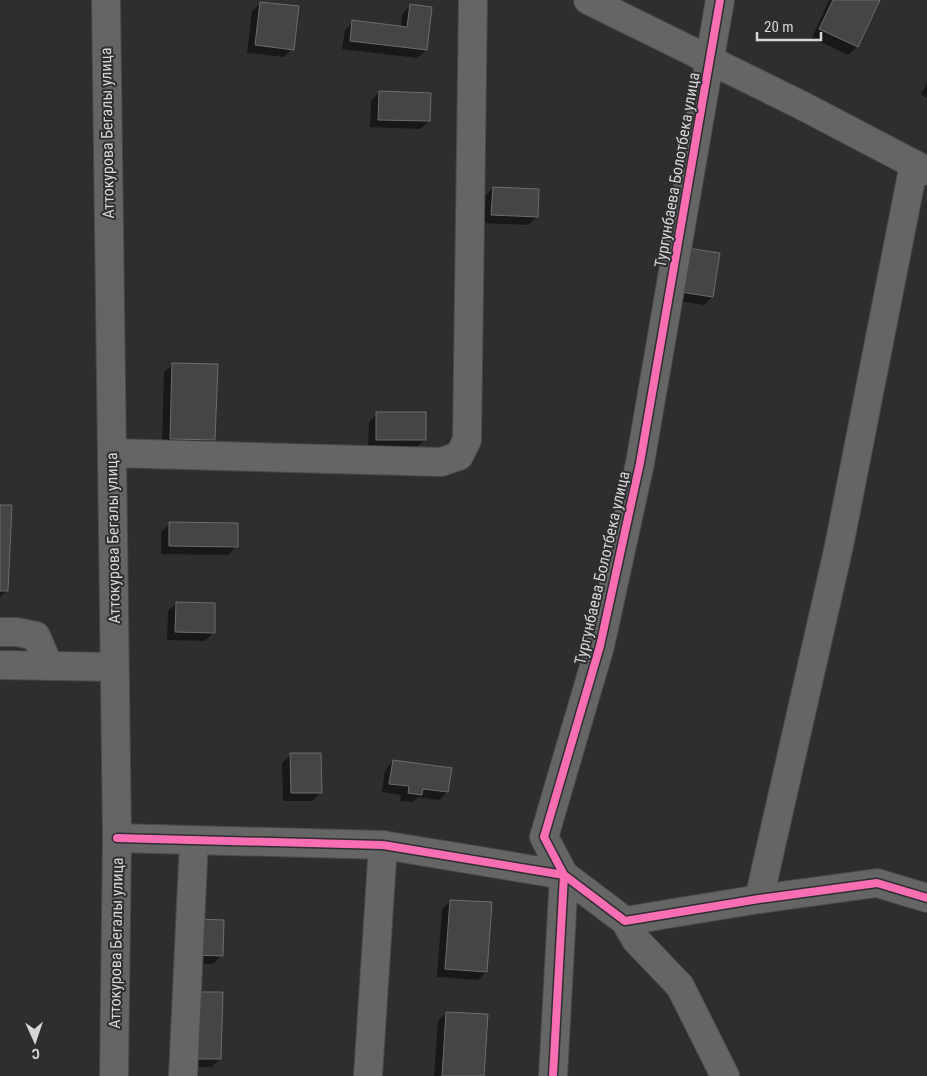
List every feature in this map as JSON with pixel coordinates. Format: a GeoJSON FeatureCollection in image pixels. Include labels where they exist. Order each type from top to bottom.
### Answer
{"type":"FeatureCollection","features":[{"type":"Feature","properties":{"kind":"main road","name":"Аттокурова Бегалы улица"},"geometry":{"type":"LineString","coordinates":[[106,0],[116,838],[114,1076]]}},
{"type":"Feature","properties":{"kind":"street"},"geometry":{"type":"LineString","coordinates":[[112,453],[441,462],[459,456],[467,440],[473,0]]}},
{"type":"Feature","properties":{"kind":"street"},"geometry":{"type":"LineString","coordinates":[[588,0],[710,60],[920,168],[839,546],[759,899]]}},
{"type":"Feature","properties":{"kind":"street","name":"Тургунбаева Болотбека улица"},"geometry":{"type":"LineString","coordinates":[[564,875],[544,837],[600,646],[640,463],[720,0]]}},
{"type":"Feature","properties":{"kind":"street"},"geometry":{"type":"LineString","coordinates":[[0,632],[17,632],[36,636],[49,666]]}},
{"type":"Feature","properties":{"kind":"street"},"geometry":{"type":"LineString","coordinates":[[0,666],[114,667]]}},
{"type":"Feature","properties":{"kind":"street"},"geometry":{"type":"LineString","coordinates":[[116,838],[383,845],[564,875],[625,921],[636,940],[680,986],[725,1076]]}},
{"type":"Feature","properties":{"kind":"street"},"geometry":{"type":"LineString","coordinates":[[183,1076],[194,840]]}},
{"type":"Feature","properties":{"kind":"street"},"geometry":{"type":"LineString","coordinates":[[368,1076],[383,845]]}},
{"type":"Feature","properties":{"kind":"street"},"geometry":{"type":"LineString","coordinates":[[553,1076],[564,875]]}},
{"type":"Feature","properties":{"kind":"street"},"geometry":{"type":"LineString","coordinates":[[625,921],[759,899],[877,883],[927,898]]}},
{"type":"Feature","properties":{"kind":"building"},"geometry":{"type":"Polygon","coordinates":[[[833,0],[880,0],[858,47],[819,29],[833,0]]]}},
{"type":"Feature","properties":{"kind":"building"},"geometry":{"type":"Polygon","coordinates":[[[260,2],[299,6],[294,50],[255,45],[260,2]]]}},
{"type":"Feature","properties":{"kind":"building"},"geometry":{"type":"Polygon","coordinates":[[[410,4],[432,7],[427,50],[350,41],[352,20],[407,27],[410,4]]]}},
{"type":"Feature","properties":{"kind":"building"},"geometry":{"type":"Polygon","coordinates":[[[379,91],[431,93],[430,121],[378,120],[379,91]]]}},
{"type":"Feature","properties":{"kind":"building"},"geometry":{"type":"Polygon","coordinates":[[[493,187],[539,189],[538,217],[491,215],[493,187]]]}},
{"type":"Feature","properties":{"kind":"building"},"geometry":{"type":"Polygon","coordinates":[[[687,248],[720,253],[713,297],[680,292],[687,248]]]}},
{"type":"Feature","properties":{"kind":"building"},"geometry":{"type":"Polygon","coordinates":[[[172,363],[218,364],[215,440],[170,439],[172,363]]]}},
{"type":"Feature","properties":{"kind":"building"},"geometry":{"type":"Polygon","coordinates":[[[376,412],[426,412],[426,440],[376,440],[376,412]]]}},
{"type":"Feature","properties":{"kind":"building"},"geometry":{"type":"Polygon","coordinates":[[[0,505],[12,505],[8,591],[0,591],[0,505]]]}},
{"type":"Feature","properties":{"kind":"building"},"geometry":{"type":"Polygon","coordinates":[[[169,522],[238,523],[238,547],[169,546],[169,522]]]}},
{"type":"Feature","properties":{"kind":"building"},"geometry":{"type":"Polygon","coordinates":[[[176,602],[215,603],[215,633],[175,632],[176,602]]]}},
{"type":"Feature","properties":{"kind":"building"},"geometry":{"type":"Polygon","coordinates":[[[290,753],[321,753],[322,793],[291,793],[290,753]]]}},
{"type":"Feature","properties":{"kind":"building"},"geometry":{"type":"Polygon","coordinates":[[[393,760],[452,768],[448,792],[423,789],[422,795],[408,793],[409,786],[389,784],[393,760]]]}},
{"type":"Feature","properties":{"kind":"building"},"geometry":{"type":"Polygon","coordinates":[[[450,900],[492,902],[487,972],[445,969],[450,900]]]}},
{"type":"Feature","properties":{"kind":"building"},"geometry":{"type":"Polygon","coordinates":[[[194,919],[224,920],[223,956],[193,955],[194,919]]]}},
{"type":"Feature","properties":{"kind":"building"},"geometry":{"type":"Polygon","coordinates":[[[191,992],[223,992],[221,1059],[185,1059],[191,992]]]}},
{"type":"Feature","properties":{"kind":"building"},"geometry":{"type":"Polygon","coordinates":[[[446,1012],[488,1014],[484,1076],[442,1076],[446,1012]]]}},
{"type":"Feature","properties":{"kind":"cycle path"},"geometry":{"type":"LineString","coordinates":[[553,1076],[564,875],[544,837],[600,646],[640,463],[720,0]]}},
{"type":"Feature","properties":{"kind":"cycle path"},"geometry":{"type":"LineString","coordinates":[[117,838],[383,845],[564,875],[625,921],[759,899],[877,883],[927,898]]}}]}
